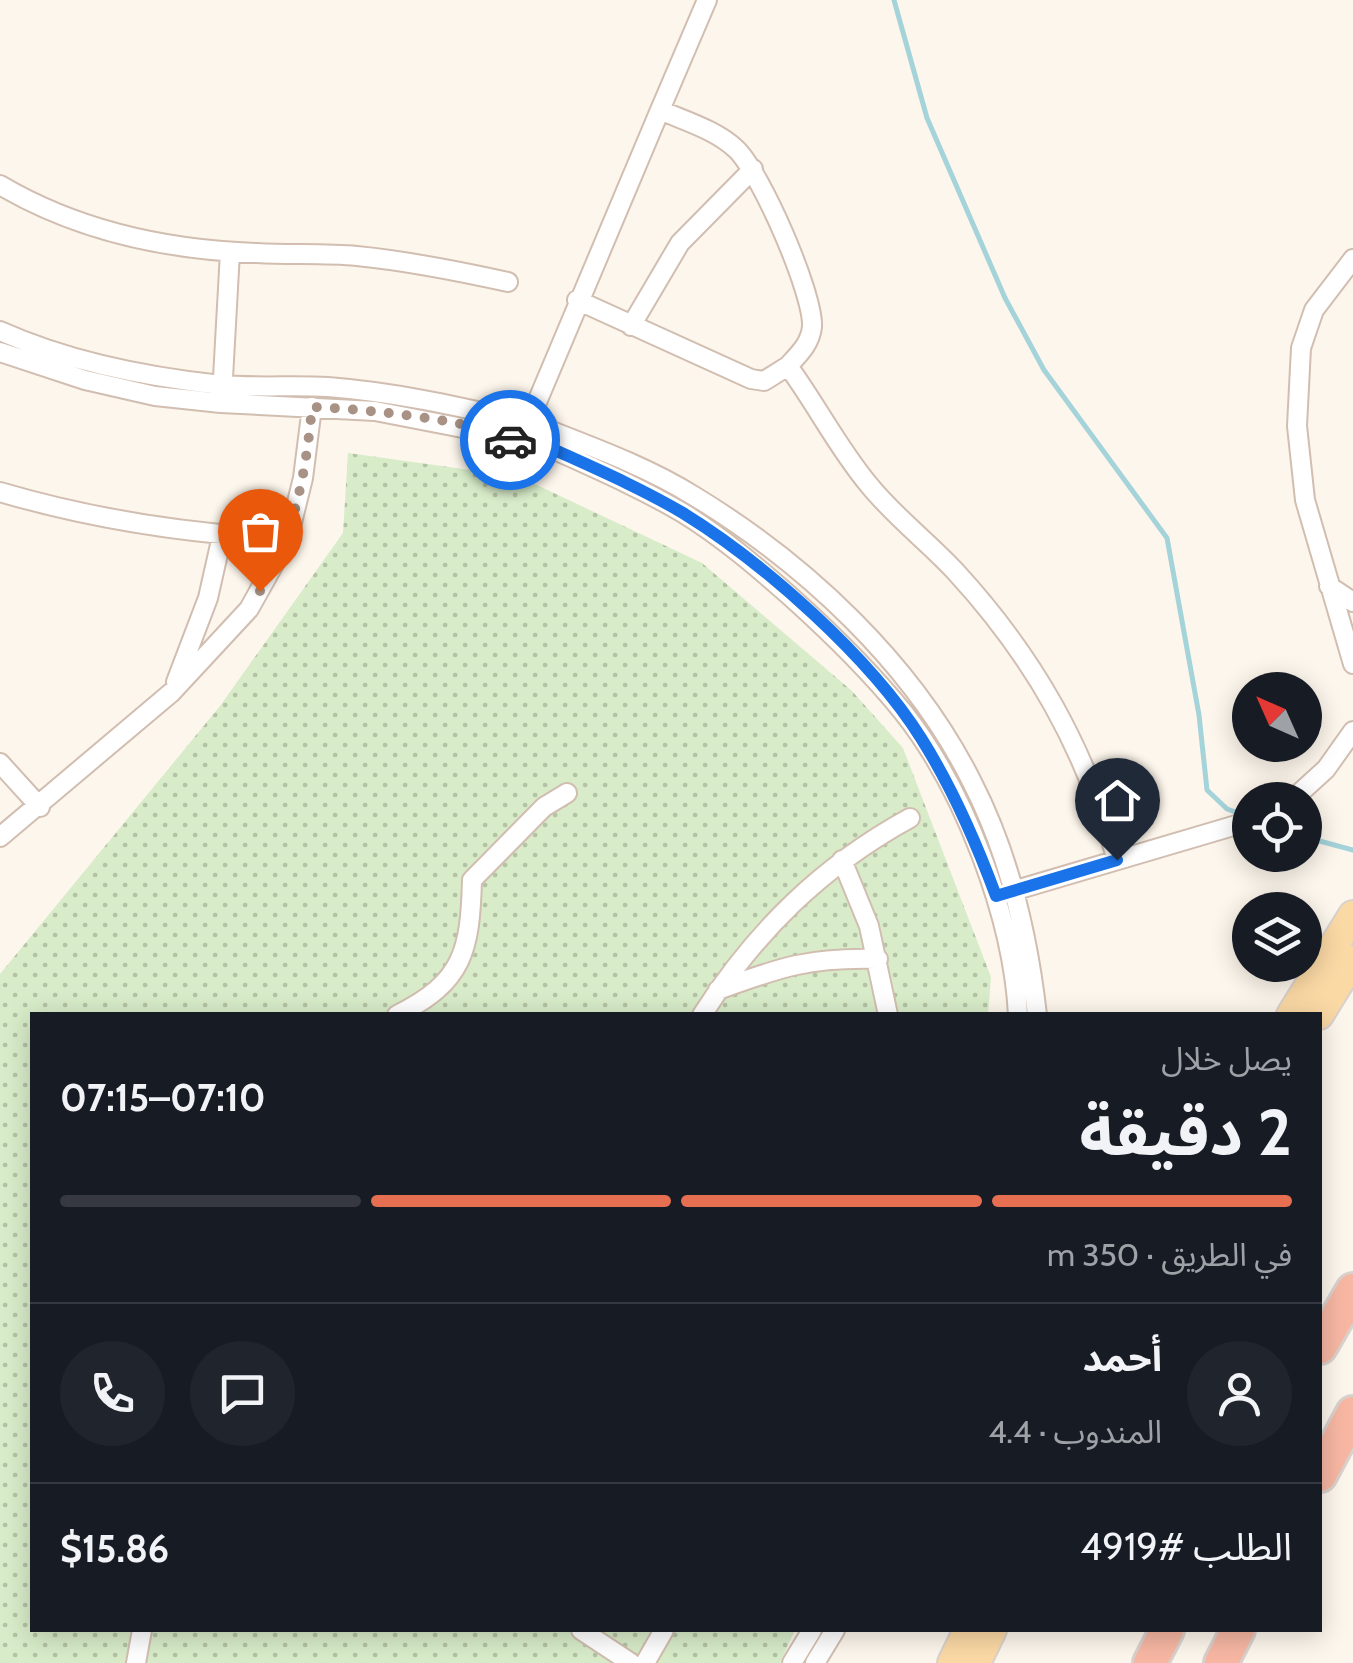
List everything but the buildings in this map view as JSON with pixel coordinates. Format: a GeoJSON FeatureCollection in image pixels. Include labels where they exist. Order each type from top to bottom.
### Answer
{"type":"FeatureCollection","features":[{"type":"Feature","properties":{"kind":"highway"},"geometry":{"type":"LineString","coordinates":[[1322,1344],[1353,1290]]}},
{"type":"Feature","properties":{"kind":"highway"},"geometry":{"type":"LineString","coordinates":[[1322,1471],[1353,1413]]}},
{"type":"Feature","properties":{"kind":"highway"},"geometry":{"type":"LineString","coordinates":[[1150,1663],[1166,1632]]}},
{"type":"Feature","properties":{"kind":"highway"},"geometry":{"type":"LineString","coordinates":[[1221,1663],[1237,1632]]}},
{"type":"Feature","properties":{"kind":"main road"},"geometry":{"type":"LineString","coordinates":[[1294,1012],[1353,915]]}},
{"type":"Feature","properties":{"kind":"main road"},"geometry":{"type":"LineString","coordinates":[[1321,1012],[1353,960]]}},
{"type":"Feature","properties":{"kind":"main road"},"geometry":{"type":"LineString","coordinates":[[952,1663],[967,1632]]}},
{"type":"Feature","properties":{"kind":"main road"},"geometry":{"type":"LineString","coordinates":[[976,1663],[991,1632]]}},
{"type":"Feature","properties":{"kind":"street"},"geometry":{"type":"LineString","coordinates":[[0,331],[55,352],[222,394],[312,407],[519,424],[546,422],[547,438],[532,454],[524,454],[512,444],[519,424],[707,0]]}},
{"type":"Feature","properties":{"kind":"street"},"geometry":{"type":"LineString","coordinates":[[577,300],[758,381],[788,366],[808,342],[811,313],[787,245],[752,169],[738,150],[721,138],[660,110]]}},
{"type":"Feature","properties":{"kind":"street"},"geometry":{"type":"LineString","coordinates":[[631,326],[680,242],[752,169]]}},
{"type":"Feature","properties":{"kind":"street"},"geometry":{"type":"LineString","coordinates":[[0,185],[42,208],[94,227],[156,242],[230,252],[353,256],[508,282]]}},
{"type":"Feature","properties":{"kind":"street"},"geometry":{"type":"LineString","coordinates":[[222,394],[230,252]]}},
{"type":"Feature","properties":{"kind":"street"},"geometry":{"type":"LineString","coordinates":[[1353,259],[1314,310],[1302,348],[1297,426],[1304,500],[1353,664]]}},
{"type":"Feature","properties":{"kind":"street"},"geometry":{"type":"LineString","coordinates":[[0,352],[156,396],[326,387],[397,394],[519,424]]}},
{"type":"Feature","properties":{"kind":"street"},"geometry":{"type":"LineString","coordinates":[[788,366],[865,480],[957,573],[1014,643],[1051,699],[1086,766],[1117,860]]}},
{"type":"Feature","properties":{"kind":"street"},"geometry":{"type":"LineString","coordinates":[[0,837],[172,692],[249,609],[288,539],[303,478],[312,407]]}},
{"type":"Feature","properties":{"kind":"street"},"geometry":{"type":"LineString","coordinates":[[547,438],[642,469],[694,496],[785,561],[848,618],[934,719],[971,778],[996,837],[1018,1012]]}},
{"type":"Feature","properties":{"kind":"street"},"geometry":{"type":"LineString","coordinates":[[0,492],[107,520],[222,536],[288,539]]}},
{"type":"Feature","properties":{"kind":"street"},"geometry":{"type":"LineString","coordinates":[[172,692],[208,598],[222,536]]}},
{"type":"Feature","properties":{"kind":"street"},"geometry":{"type":"LineString","coordinates":[[1329,586],[1353,602]]}},
{"type":"Feature","properties":{"kind":"street"},"geometry":{"type":"LineString","coordinates":[[1312,782],[1353,731]]}},
{"type":"Feature","properties":{"kind":"street"},"geometry":{"type":"LineString","coordinates":[[0,764],[40,806]]}},
{"type":"Feature","properties":{"kind":"street"},"geometry":{"type":"LineString","coordinates":[[404,1012],[445,985],[457,967],[471,928],[472,880],[544,807],[567,794]]}},
{"type":"Feature","properties":{"kind":"street"},"geometry":{"type":"LineString","coordinates":[[704,1012],[763,931],[842,860],[910,818]]}},
{"type":"Feature","properties":{"kind":"street"},"geometry":{"type":"LineString","coordinates":[[1005,894],[1232,826]]}},
{"type":"Feature","properties":{"kind":"street"},"geometry":{"type":"LineString","coordinates":[[842,860],[864,912],[887,1012]]}},
{"type":"Feature","properties":{"kind":"street"},"geometry":{"type":"LineString","coordinates":[[1005,894],[1028,952],[1037,1012]]}},
{"type":"Feature","properties":{"kind":"street"},"geometry":{"type":"LineString","coordinates":[[718,990],[818,959],[878,959]]}},
{"type":"Feature","properties":{"kind":"street"},"geometry":{"type":"LineString","coordinates":[[136,1663],[142,1632]]}},
{"type":"Feature","properties":{"kind":"street"},"geometry":{"type":"LineString","coordinates":[[584,1632],[631,1663]]}},
{"type":"Feature","properties":{"kind":"street"},"geometry":{"type":"LineString","coordinates":[[645,1663],[663,1632]]}},
{"type":"Feature","properties":{"kind":"street"},"geometry":{"type":"LineString","coordinates":[[792,1663],[811,1632]]}},
{"type":"Feature","properties":{"kind":"street"},"geometry":{"type":"LineString","coordinates":[[815,1663],[834,1632]]}},
{"type":"Feature","properties":{"kind":"green space"},"geometry":{"type":"Polygon","coordinates":[[[348,453],[520,477],[702,563],[852,691],[903,748],[991,977],[988,1012],[30,1012],[30,1632],[794,1632],[780,1663],[0,1663],[0,974],[220,706],[343,533],[348,453]]]}},
{"type":"Feature","properties":{"kind":"waterway"},"geometry":{"type":"LineString","coordinates":[[894,0],[927,118],[1005,298],[1044,370],[1167,538],[1199,715],[1207,790],[1232,811]]}},
{"type":"Feature","properties":{"kind":"waterway"},"geometry":{"type":"LineString","coordinates":[[1322,842],[1353,850]]}},
{"type":"Feature","properties":{"kind":"way so far"},"geometry":{"type":"LineString","coordinates":[[260,591],[288,539],[303,478],[312,407],[397,414],[510,440]]}},
{"type":"Feature","properties":{"kind":"route"},"geometry":{"type":"LineString","coordinates":[[510,440],[524,454],[546,446],[680,512],[738,552],[829,632],[904,714],[933,757],[975,841],[996,896],[1117,860]]}}]}
